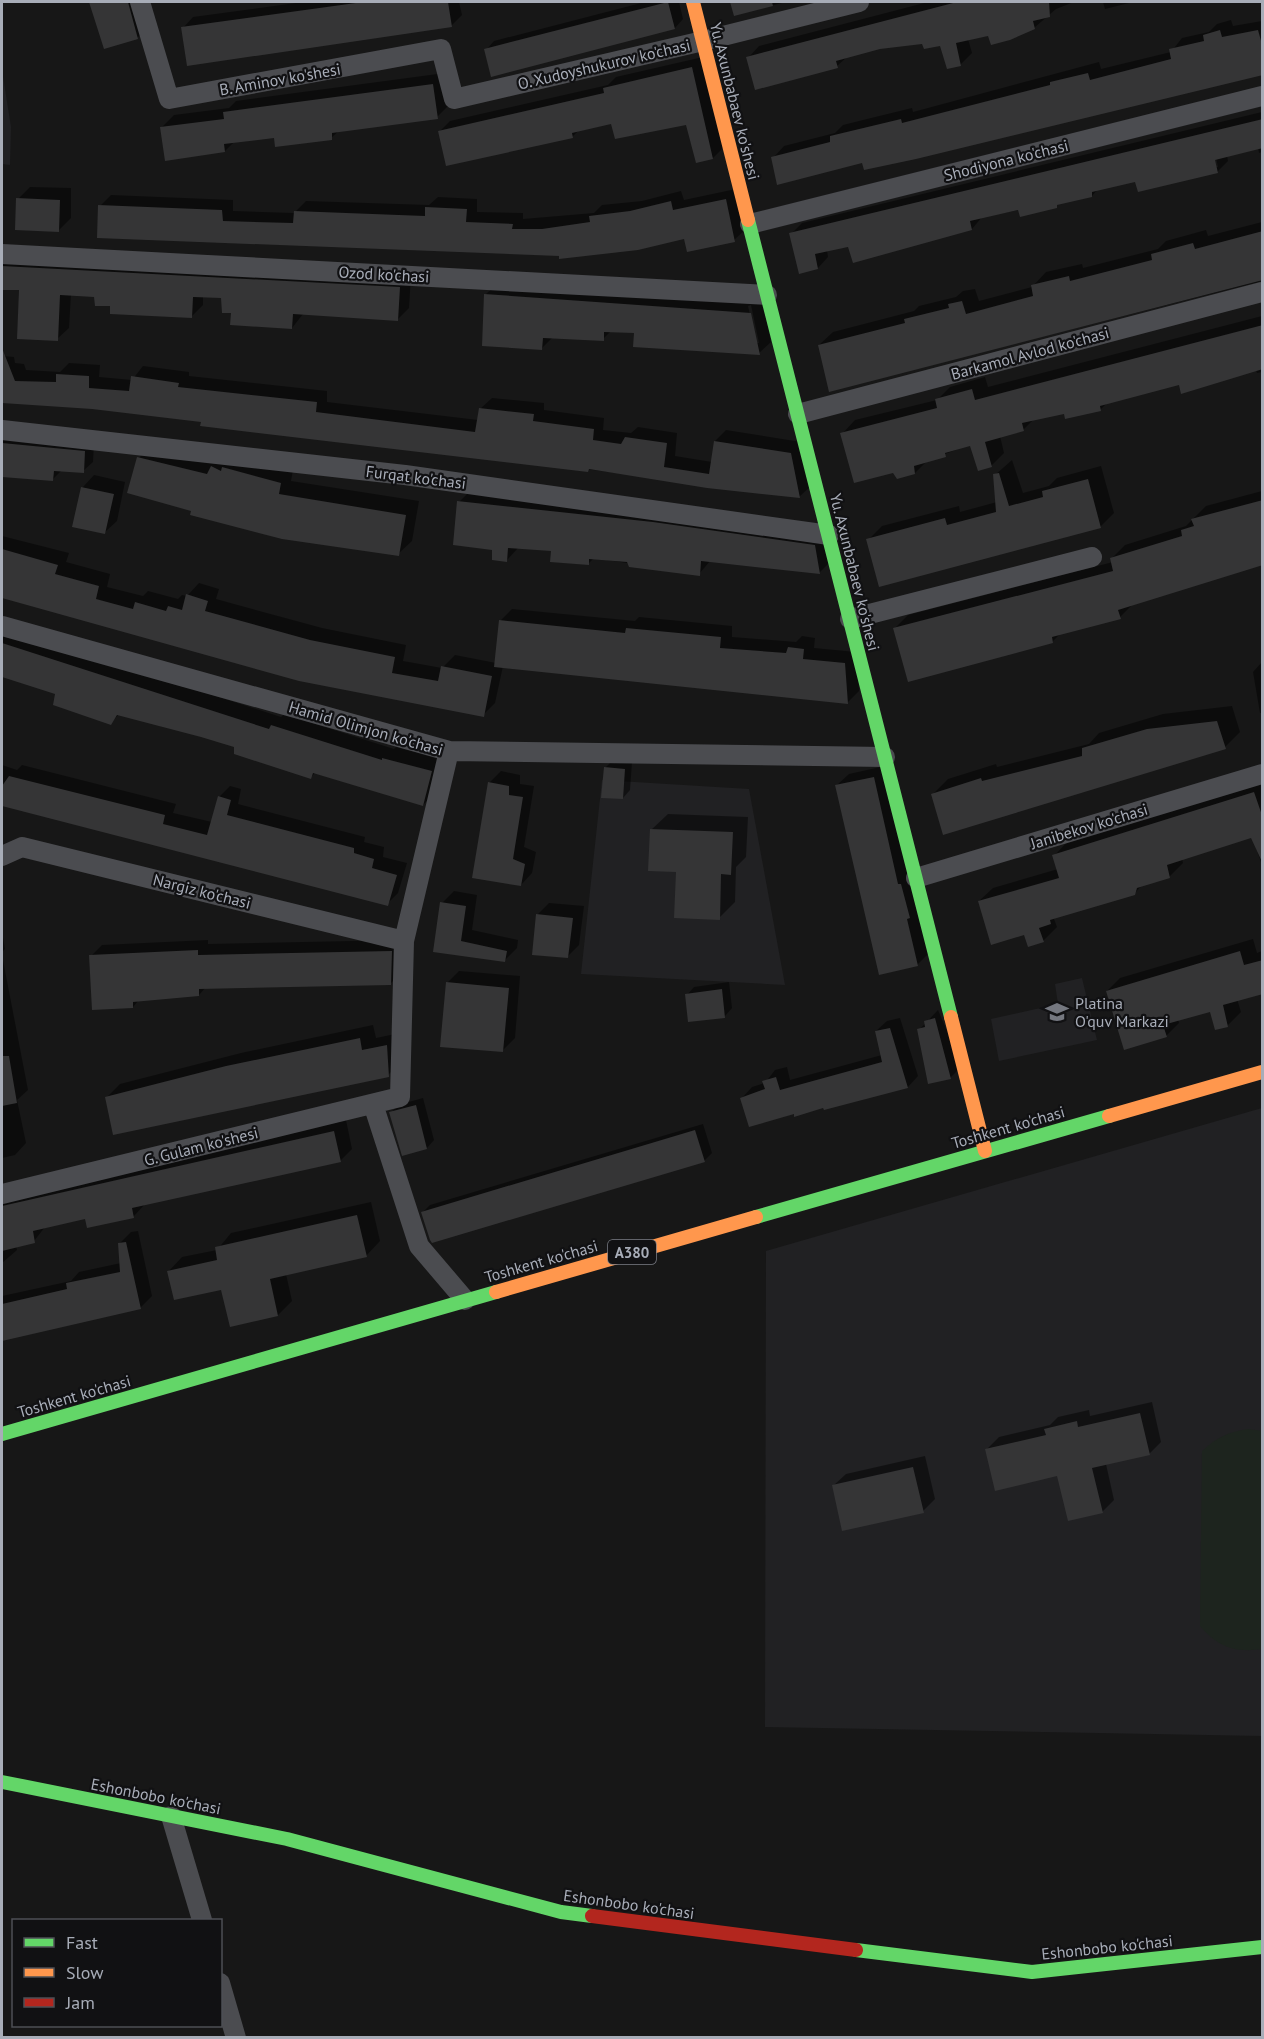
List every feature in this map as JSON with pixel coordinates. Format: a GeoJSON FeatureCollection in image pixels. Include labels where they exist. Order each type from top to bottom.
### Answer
{"type":"FeatureCollection","features":[{"type":"Feature","properties":{"kind":"main road","name":"Yu. Axunbabaev ko'shesi"},"geometry":{"type":"LineString","coordinates":[[693,2],[985,1151]]}},
{"type":"Feature","properties":{"kind":"main road","name":"Toshkent ko'chasi"},"geometry":{"type":"LineString","coordinates":[[2,1434],[1263,1072]]}},
{"type":"Feature","properties":{"kind":"main road","name":"Eshonbobo ko'chasi"},"geometry":{"type":"LineString","coordinates":[[2,1782],[287,1839],[561,1912],[1032,1972],[1263,1947]]}},
{"type":"Feature","properties":{"kind":"street","name":"B. Aminov ko'shesi"},"geometry":{"type":"LineString","coordinates":[[140,2],[169,99],[441,50],[454,99]]}},
{"type":"Feature","properties":{"kind":"street","name":"O. Xudoyshukurov ko'chasi"},"geometry":{"type":"LineString","coordinates":[[454,99],[859,2]]}},
{"type":"Feature","properties":{"kind":"street","name":"Shodiyona ko'chasi"},"geometry":{"type":"LineString","coordinates":[[750,224],[1263,96]]}},
{"type":"Feature","properties":{"kind":"street","name":"Ozod ko'chasi"},"geometry":{"type":"LineString","coordinates":[[2,254],[768,295]]}},
{"type":"Feature","properties":{"kind":"street","name":"Barkamol Avlod ko'chasi"},"geometry":{"type":"LineString","coordinates":[[798,414],[1263,292]]}},
{"type":"Feature","properties":{"kind":"street","name":"Furqat ko'chasi"},"geometry":{"type":"LineString","coordinates":[[2,430],[405,475],[829,535]]}},
{"type":"Feature","properties":{"kind":"street"},"geometry":{"type":"LineString","coordinates":[[850,619],[1092,557]]}},
{"type":"Feature","properties":{"kind":"street","name":"Hamid Olimjon ko'chasi"},"geometry":{"type":"LineString","coordinates":[[2,626],[449,752],[885,757]]}},
{"type":"Feature","properties":{"kind":"street"},"geometry":{"type":"LineString","coordinates":[[404,941],[449,752]]}},
{"type":"Feature","properties":{"kind":"street","name":"Janibekov ko'chasi"},"geometry":{"type":"LineString","coordinates":[[916,878],[1263,774]]}},
{"type":"Feature","properties":{"kind":"street","name":"Nargiz ko'chasi"},"geometry":{"type":"LineString","coordinates":[[2,856],[22,847],[404,941]]}},
{"type":"Feature","properties":{"kind":"street","name":"G. Gulam ko'shesi"},"geometry":{"type":"LineString","coordinates":[[2,1194],[400,1097],[404,941]]}},
{"type":"Feature","properties":{"kind":"street"},"geometry":{"type":"LineString","coordinates":[[374,1104],[419,1246],[465,1300]]}},
{"type":"Feature","properties":{"kind":"street"},"geometry":{"type":"LineString","coordinates":[[171,1816],[202,1919]]}},
{"type":"Feature","properties":{"kind":"street"},"geometry":{"type":"LineString","coordinates":[[222,1989],[237,2037]]}},
{"type":"Feature","properties":{"kind":"shaded area"},"geometry":{"type":"Polygon","coordinates":[[[2,70],[11,127],[10,165],[2,164],[2,70]]]}},
{"type":"Feature","properties":{"kind":"shaded area"},"geometry":{"type":"Polygon","coordinates":[[[602,780],[749,789],[785,985],[581,974],[602,780]]]}},
{"type":"Feature","properties":{"kind":"shaded area","name":"Platina O'quv Markazi"},"geometry":{"type":"Polygon","coordinates":[[[1082,978],[1097,1040],[999,1061],[991,1019],[1058,1004],[1055,984],[1082,978]]]}},
{"type":"Feature","properties":{"kind":"shaded area"},"geometry":{"type":"Polygon","coordinates":[[[1262,1108],[1262,1736],[765,1727],[766,1251],[1262,1108]]]}},
{"type":"Feature","properties":{"kind":"shaded area"},"geometry":{"type":"Polygon","coordinates":[[[1248,1429],[1262,1431],[1262,1649],[1243,1650],[1220,1644],[1200,1626],[1202,1451],[1224,1436],[1248,1429]]]}},
{"type":"Feature","properties":{"kind":"building"},"geometry":{"type":"Polygon","coordinates":[[[89,2],[128,2],[138,39],[104,49],[89,2]]]}},
{"type":"Feature","properties":{"kind":"building"},"geometry":{"type":"Polygon","coordinates":[[[363,2],[448,2],[452,27],[187,66],[181,27],[363,2]]]}},
{"type":"Feature","properties":{"kind":"building"},"geometry":{"type":"Polygon","coordinates":[[[668,2],[675,29],[491,77],[484,49],[668,2]]]}},
{"type":"Feature","properties":{"kind":"building"},"geometry":{"type":"Polygon","coordinates":[[[730,2],[772,2],[773,6],[734,16],[730,2]]]}},
{"type":"Feature","properties":{"kind":"building"},"geometry":{"type":"Polygon","coordinates":[[[957,2],[1049,2],[1050,17],[1033,21],[1035,29],[1010,40],[991,45],[988,36],[956,43],[961,66],[947,69],[940,46],[924,49],[922,44],[880,49],[836,61],[838,68],[755,90],[746,57],[957,2]]]}},
{"type":"Feature","properties":{"kind":"building"},"geometry":{"type":"Polygon","coordinates":[[[1220,30],[1222,37],[1258,30],[1263,48],[1263,75],[916,159],[864,170],[862,163],[777,185],[771,157],[830,142],[830,136],[901,119],[902,123],[1088,73],[1090,80],[1171,59],[1169,49],[1204,41],[1203,35],[1220,30]]]}},
{"type":"Feature","properties":{"kind":"building"},"geometry":{"type":"Polygon","coordinates":[[[692,67],[713,159],[696,163],[686,125],[615,139],[611,124],[572,133],[573,138],[446,166],[438,131],[604,93],[603,88],[692,67]]]}},
{"type":"Feature","properties":{"kind":"building"},"geometry":{"type":"Polygon","coordinates":[[[433,84],[438,119],[332,133],[332,140],[275,147],[274,138],[224,144],[225,152],[165,161],[160,127],[224,119],[223,112],[433,84]]]}},
{"type":"Feature","properties":{"kind":"building"},"geometry":{"type":"Polygon","coordinates":[[[1263,119],[1263,148],[1215,160],[1218,173],[1138,192],[1135,182],[1092,192],[1092,197],[1020,217],[1018,210],[970,221],[972,230],[853,263],[848,247],[815,254],[818,269],[799,274],[789,233],[1263,119]]]}},
{"type":"Feature","properties":{"kind":"building"},"geometry":{"type":"Polygon","coordinates":[[[16,198],[60,200],[59,232],[15,230],[16,198]]]}},
{"type":"Feature","properties":{"kind":"building"},"geometry":{"type":"Polygon","coordinates":[[[726,199],[735,242],[687,252],[684,239],[638,250],[559,259],[559,256],[97,238],[98,205],[222,210],[223,221],[293,223],[294,211],[425,216],[425,207],[467,209],[466,222],[513,224],[512,229],[542,229],[590,222],[589,216],[630,211],[671,201],[673,210],[726,199]]]}},
{"type":"Feature","properties":{"kind":"building"},"geometry":{"type":"Polygon","coordinates":[[[1263,231],[1263,280],[829,392],[818,345],[905,323],[904,319],[949,308],[948,304],[962,301],[966,314],[1033,296],[1031,285],[1069,276],[1070,281],[1152,260],[1151,254],[1193,243],[1195,249],[1263,231]]]}},
{"type":"Feature","properties":{"kind":"building"},"geometry":{"type":"Polygon","coordinates":[[[2,266],[400,287],[398,321],[293,314],[292,329],[230,325],[231,313],[222,313],[221,298],[193,297],[192,318],[110,314],[110,306],[95,306],[94,297],[60,295],[58,341],[17,339],[19,290],[2,290],[2,266]]]}},
{"type":"Feature","properties":{"kind":"building"},"geometry":{"type":"Polygon","coordinates":[[[484,294],[751,313],[760,355],[633,347],[634,333],[604,332],[604,341],[543,338],[542,350],[482,346],[484,294]]]}},
{"type":"Feature","properties":{"kind":"building"},"geometry":{"type":"Polygon","coordinates":[[[1263,325],[1263,369],[1181,394],[1179,385],[1100,406],[1101,411],[1065,419],[1064,414],[1022,423],[1024,431],[985,442],[992,467],[978,471],[970,446],[945,453],[946,457],[914,466],[915,474],[897,479],[893,473],[854,483],[840,433],[937,408],[935,399],[972,389],[975,400],[1263,325]]]}},
{"type":"Feature","properties":{"kind":"building"},"geometry":{"type":"Polygon","coordinates":[[[2,348],[15,381],[56,382],[56,374],[89,376],[89,388],[129,391],[131,376],[179,383],[178,387],[317,402],[316,412],[475,432],[479,408],[534,414],[533,421],[594,429],[593,440],[621,444],[625,437],[667,443],[664,467],[709,474],[714,441],[791,453],[800,498],[707,488],[589,469],[588,472],[200,426],[201,422],[92,409],[2,403],[2,348]]]}},
{"type":"Feature","properties":{"kind":"building"},"geometry":{"type":"Polygon","coordinates":[[[2,443],[85,451],[84,473],[54,471],[53,481],[2,477],[2,443]]]}},
{"type":"Feature","properties":{"kind":"building"},"geometry":{"type":"Polygon","coordinates":[[[137,457],[207,474],[211,466],[221,471],[222,467],[281,483],[279,494],[406,515],[399,556],[282,539],[190,515],[191,511],[127,493],[137,457]]]}},
{"type":"Feature","properties":{"kind":"building"},"geometry":{"type":"Polygon","coordinates":[[[999,473],[1009,506],[1043,497],[1042,491],[1088,479],[1101,528],[879,587],[866,539],[945,518],[947,525],[996,512],[993,474],[999,473]]]}},
{"type":"Feature","properties":{"kind":"building"},"geometry":{"type":"Polygon","coordinates":[[[81,487],[114,494],[105,534],[72,527],[81,487]]]}},
{"type":"Feature","properties":{"kind":"building"},"geometry":{"type":"Polygon","coordinates":[[[1263,500],[1263,565],[1118,610],[1121,619],[1052,637],[1053,643],[908,682],[893,628],[1113,571],[1110,558],[1182,536],[1181,530],[1194,526],[1191,519],[1263,500]]]}},
{"type":"Feature","properties":{"kind":"building"},"geometry":{"type":"Polygon","coordinates":[[[457,501],[653,522],[815,545],[820,574],[701,561],[700,576],[629,567],[627,562],[589,559],[589,565],[550,562],[551,551],[508,548],[507,562],[492,560],[492,550],[453,545],[457,501]]]}},
{"type":"Feature","properties":{"kind":"building"},"geometry":{"type":"Polygon","coordinates":[[[2,549],[58,565],[55,574],[99,586],[96,599],[133,609],[135,602],[166,611],[168,606],[182,610],[186,594],[208,601],[205,611],[310,640],[395,657],[392,673],[438,681],[441,666],[492,676],[484,717],[299,681],[2,598],[2,549]]]}},
{"type":"Feature","properties":{"kind":"building"},"geometry":{"type":"Polygon","coordinates":[[[499,620],[625,633],[626,628],[721,637],[720,648],[786,653],[788,647],[804,649],[803,659],[845,663],[848,704],[494,667],[499,620]]]}},
{"type":"Feature","properties":{"kind":"building"},"geometry":{"type":"Polygon","coordinates":[[[2,643],[269,729],[271,725],[382,760],[382,758],[432,771],[423,806],[313,773],[311,779],[234,754],[234,747],[201,737],[117,715],[111,725],[53,705],[55,694],[2,677],[2,643]]]}},
{"type":"Feature","properties":{"kind":"building"},"geometry":{"type":"Polygon","coordinates":[[[1217,721],[1226,749],[943,835],[931,794],[981,778],[982,781],[1082,756],[1082,748],[1147,729],[1217,721]]]}},
{"type":"Feature","properties":{"kind":"building"},"geometry":{"type":"Polygon","coordinates":[[[604,767],[625,769],[623,799],[601,798],[604,767]]]}},
{"type":"Feature","properties":{"kind":"building"},"geometry":{"type":"Polygon","coordinates":[[[9,776],[165,815],[163,824],[207,835],[218,796],[231,800],[227,815],[354,848],[354,853],[374,859],[372,868],[397,875],[388,906],[2,806],[2,786],[9,776]]]}},
{"type":"Feature","properties":{"kind":"building"},"geometry":{"type":"Polygon","coordinates":[[[874,777],[898,884],[901,884],[910,918],[907,919],[918,966],[879,975],[835,785],[874,777]]]}},
{"type":"Feature","properties":{"kind":"building"},"geometry":{"type":"Polygon","coordinates":[[[488,782],[509,786],[509,795],[523,797],[513,859],[525,864],[521,886],[472,878],[488,782]]]}},
{"type":"Feature","properties":{"kind":"building"},"geometry":{"type":"Polygon","coordinates":[[[1254,792],[1263,818],[1263,864],[1251,838],[1167,865],[1170,878],[1137,888],[1135,895],[1050,920],[1051,924],[1039,928],[1044,942],[1028,947],[1024,935],[991,945],[978,901],[1059,878],[1052,855],[1254,792]]]}},
{"type":"Feature","properties":{"kind":"building"},"geometry":{"type":"Polygon","coordinates":[[[650,829],[733,832],[731,875],[721,874],[720,920],[674,918],[676,872],[648,871],[650,829]]]}},
{"type":"Feature","properties":{"kind":"building"},"geometry":{"type":"Polygon","coordinates":[[[440,902],[466,906],[461,941],[507,951],[505,962],[433,952],[440,902]]]}},
{"type":"Feature","properties":{"kind":"building"},"geometry":{"type":"Polygon","coordinates":[[[536,914],[573,918],[568,958],[532,955],[536,914]]]}},
{"type":"Feature","properties":{"kind":"building"},"geometry":{"type":"Polygon","coordinates":[[[198,950],[198,955],[392,951],[391,985],[199,989],[199,996],[133,1002],[133,1008],[92,1010],[89,955],[198,950]]]}},
{"type":"Feature","properties":{"kind":"building"},"geometry":{"type":"Polygon","coordinates":[[[1240,951],[1244,965],[1263,960],[1263,994],[1223,1005],[1228,1027],[1215,1030],[1210,1012],[1163,1025],[1167,1037],[1124,1050],[1106,991],[1240,951]]]}},
{"type":"Feature","properties":{"kind":"building"},"geometry":{"type":"Polygon","coordinates":[[[446,982],[509,988],[503,1052],[440,1047],[446,982]]]}},
{"type":"Feature","properties":{"kind":"building"},"geometry":{"type":"Polygon","coordinates":[[[722,989],[725,1018],[688,1022],[685,994],[722,989]]]}},
{"type":"Feature","properties":{"kind":"building"},"geometry":{"type":"Polygon","coordinates":[[[935,1018],[951,1079],[928,1084],[917,1029],[925,1027],[924,1021],[935,1018]]]}},
{"type":"Feature","properties":{"kind":"building"},"geometry":{"type":"Polygon","coordinates":[[[890,1028],[908,1088],[794,1117],[794,1114],[749,1127],[740,1098],[765,1089],[762,1081],[776,1077],[780,1090],[882,1062],[875,1031],[890,1028]]]}},
{"type":"Feature","properties":{"kind":"building"},"geometry":{"type":"Polygon","coordinates":[[[360,1038],[362,1050],[387,1045],[389,1077],[113,1135],[105,1097],[226,1066],[360,1038]]]}},
{"type":"Feature","properties":{"kind":"building"},"geometry":{"type":"Polygon","coordinates":[[[2,1056],[9,1056],[17,1103],[2,1106],[2,1056]]]}},
{"type":"Feature","properties":{"kind":"building"},"geometry":{"type":"Polygon","coordinates":[[[416,1105],[427,1149],[402,1156],[389,1112],[416,1105]]]}},
{"type":"Feature","properties":{"kind":"building"},"geometry":{"type":"Polygon","coordinates":[[[695,1130],[705,1162],[432,1243],[430,1240],[421,1212],[695,1130]]]}},
{"type":"Feature","properties":{"kind":"building"},"geometry":{"type":"Polygon","coordinates":[[[334,1131],[341,1162],[132,1208],[134,1218],[87,1228],[85,1219],[33,1231],[35,1243],[2,1251],[2,1206],[334,1131]]]}},
{"type":"Feature","properties":{"kind":"building"},"geometry":{"type":"Polygon","coordinates":[[[357,1215],[367,1257],[270,1279],[278,1316],[230,1327],[221,1290],[174,1300],[167,1271],[217,1260],[215,1247],[357,1215]]]}},
{"type":"Feature","properties":{"kind":"building"},"geometry":{"type":"Polygon","coordinates":[[[126,1242],[141,1309],[2,1341],[2,1304],[67,1289],[66,1283],[120,1272],[118,1243],[126,1242]]]}},
{"type":"Feature","properties":{"kind":"building"},"geometry":{"type":"Polygon","coordinates":[[[1140,1413],[1150,1455],[1092,1468],[1103,1513],[1068,1521],[1057,1476],[995,1491],[985,1449],[1046,1435],[1044,1429],[1077,1421],[1078,1427],[1140,1413]]]}},
{"type":"Feature","properties":{"kind":"building"},"geometry":{"type":"Polygon","coordinates":[[[913,1467],[924,1513],[842,1531],[832,1485],[913,1467]]]}},
{"type":"Feature","properties":{"kind":"traffic: fast"},"geometry":{"type":"LineString","coordinates":[[748,220],[951,1017]]}},
{"type":"Feature","properties":{"kind":"traffic: fast"},"geometry":{"type":"LineString","coordinates":[[756,1217],[1109,1116]]}},
{"type":"Feature","properties":{"kind":"traffic: fast"},"geometry":{"type":"LineString","coordinates":[[2,1434],[496,1292]]}},
{"type":"Feature","properties":{"kind":"traffic: fast"},"geometry":{"type":"LineString","coordinates":[[2,1782],[287,1839],[561,1912],[592,1916]]}},
{"type":"Feature","properties":{"kind":"traffic: fast"},"geometry":{"type":"LineString","coordinates":[[856,1950],[1032,1972],[1262,1947]]}},
{"type":"Feature","properties":{"kind":"traffic: slow"},"geometry":{"type":"LineString","coordinates":[[693,2],[748,220]]}},
{"type":"Feature","properties":{"kind":"traffic: slow"},"geometry":{"type":"LineString","coordinates":[[951,1017],[985,1151]]}},
{"type":"Feature","properties":{"kind":"traffic: slow"},"geometry":{"type":"LineString","coordinates":[[1109,1116],[1262,1072]]}},
{"type":"Feature","properties":{"kind":"traffic: slow"},"geometry":{"type":"LineString","coordinates":[[496,1292],[756,1217]]}},
{"type":"Feature","properties":{"kind":"traffic: jam"},"geometry":{"type":"LineString","coordinates":[[592,1916],[856,1950]]}},
{"type":"Feature","properties":{"kind":"place","name":"Platina O'quv Markazi"},"geometry":{"type":"Point","coordinates":[1057,1012]}}]}
